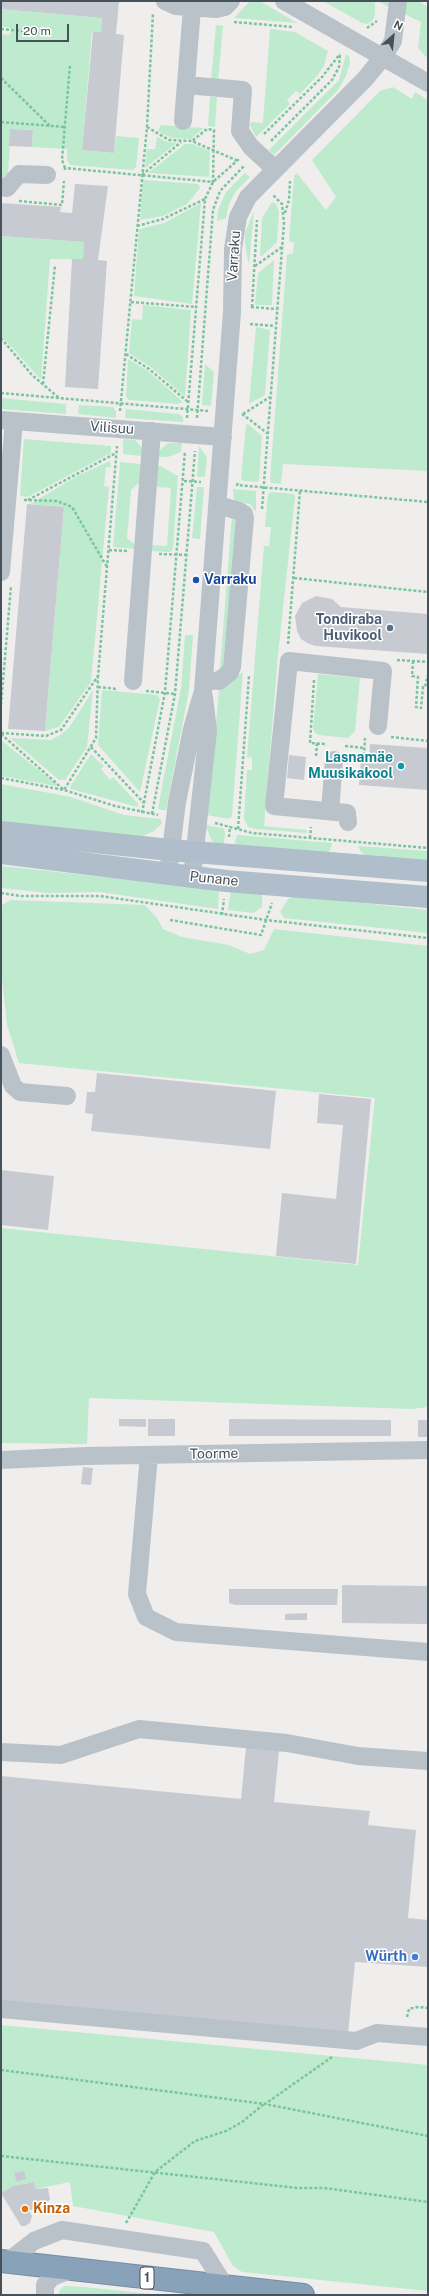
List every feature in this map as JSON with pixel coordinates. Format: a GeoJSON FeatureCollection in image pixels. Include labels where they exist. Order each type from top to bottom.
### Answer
{"type":"FeatureCollection","features":[{"type":"Feature","properties":{"kind":"highway","name":"1"},"geometry":{"type":"LineString","coordinates":[[4,2261],[70,2270],[303,2295]]}},
{"type":"Feature","properties":{"kind":"main road","name":"Punane"},"geometry":{"type":"LineString","coordinates":[[1,832],[170,850],[428,871]]}},
{"type":"Feature","properties":{"kind":"main road","name":"Punane"},"geometry":{"type":"LineString","coordinates":[[1,853],[192,878],[428,897]]}},
{"type":"Feature","properties":{"kind":"street"},"geometry":{"type":"LineString","coordinates":[[160,8],[176,6],[216,9],[225,7],[231,1]]}},
{"type":"Feature","properties":{"kind":"street"},"geometry":{"type":"LineString","coordinates":[[284,1],[428,83]]}},
{"type":"Feature","properties":{"kind":"street","name":"Varraku"},"geometry":{"type":"LineString","coordinates":[[192,878],[208,731],[204,686],[232,312],[234,233],[242,206],[267,191],[383,58],[393,41],[398,1]]}},
{"type":"Feature","properties":{"kind":"street"},"geometry":{"type":"LineString","coordinates":[[183,121],[192,8]]}},
{"type":"Feature","properties":{"kind":"street"},"geometry":{"type":"LineString","coordinates":[[186,85],[243,90],[240,131],[251,147],[283,172]]}},
{"type":"Feature","properties":{"kind":"street"},"geometry":{"type":"LineString","coordinates":[[1,187],[7,188],[19,174],[47,176]]}},
{"type":"Feature","properties":{"kind":"street"},"geometry":{"type":"LineString","coordinates":[[1,572],[7,498],[5,471],[7,421]]}},
{"type":"Feature","properties":{"kind":"street","name":"Vilisuu"},"geometry":{"type":"LineString","coordinates":[[7,421],[186,433],[223,437]]}},
{"type":"Feature","properties":{"kind":"street"},"geometry":{"type":"LineString","coordinates":[[133,682],[152,431]]}},
{"type":"Feature","properties":{"kind":"street"},"geometry":{"type":"LineString","coordinates":[[204,686],[219,681],[230,672],[232,667],[245,518],[244,514],[239,511],[218,505]]}},
{"type":"Feature","properties":{"kind":"street"},"geometry":{"type":"LineString","coordinates":[[348,822],[347,813],[274,806],[289,661],[383,671],[378,726]]}},
{"type":"Feature","properties":{"kind":"street","name":"Varraku"},"geometry":{"type":"LineString","coordinates":[[168,874],[177,802],[192,729],[204,686]]}},
{"type":"Feature","properties":{"kind":"street"},"geometry":{"type":"LineString","coordinates":[[330,811],[336,750]]}},
{"type":"Feature","properties":{"kind":"street"},"geometry":{"type":"LineString","coordinates":[[1,1055],[13,1086],[20,1092],[66,1096]]}},
{"type":"Feature","properties":{"kind":"street","name":"Toorme"},"geometry":{"type":"LineString","coordinates":[[1,1460],[149,1455],[428,1450]]}},
{"type":"Feature","properties":{"kind":"street"},"geometry":{"type":"LineString","coordinates":[[149,1455],[137,1594],[146,1617],[176,1632],[428,1652]]}},
{"type":"Feature","properties":{"kind":"street"},"geometry":{"type":"LineString","coordinates":[[1,1752],[61,1755],[139,1729],[287,1743],[358,1756],[428,1761]]}},
{"type":"Feature","properties":{"kind":"street"},"geometry":{"type":"LineString","coordinates":[[1,2009],[356,2041],[377,2033],[428,2037]]}},
{"type":"Feature","properties":{"kind":"street"},"geometry":{"type":"LineString","coordinates":[[4,2261],[34,2241],[62,2230],[203,2251],[225,2286]]}},
{"type":"Feature","properties":{"kind":"street"},"geometry":{"type":"LineString","coordinates":[[45,2295],[45,2286],[52,2277],[70,2270]]}},
{"type":"Feature","properties":{"kind":"path"},"geometry":{"type":"LineString","coordinates":[[1,733],[64,790],[96,738],[98,676],[118,429],[147,127],[153,14],[160,8]]}},
{"type":"Feature","properties":{"kind":"path"},"geometry":{"type":"LineString","coordinates":[[153,14],[160,8]]}},
{"type":"Feature","properties":{"kind":"path"},"geometry":{"type":"LineString","coordinates":[[364,28],[369,28],[376,23],[377,18]]}},
{"type":"Feature","properties":{"kind":"path"},"geometry":{"type":"LineString","coordinates":[[230,22],[297,28]]}},
{"type":"Feature","properties":{"kind":"path"},"geometry":{"type":"LineString","coordinates":[[1,29],[43,33]]}},
{"type":"Feature","properties":{"kind":"path"},"geometry":{"type":"LineString","coordinates":[[142,813],[165,692],[184,481],[187,409],[205,199],[213,182],[238,160],[322,77],[340,53],[335,50]]}},
{"type":"Feature","properties":{"kind":"path"},"geometry":{"type":"LineString","coordinates":[[16,200],[62,205],[65,168],[62,160],[70,65]]}},
{"type":"Feature","properties":{"kind":"path"},"geometry":{"type":"LineString","coordinates":[[1,78],[50,126]]}},
{"type":"Feature","properties":{"kind":"path"},"geometry":{"type":"LineString","coordinates":[[1,122],[65,127]]}},
{"type":"Feature","properties":{"kind":"path"},"geometry":{"type":"LineString","coordinates":[[147,127],[169,140],[192,141],[238,160],[267,191],[282,204],[285,214]]}},
{"type":"Feature","properties":{"kind":"path"},"geometry":{"type":"LineString","coordinates":[[192,141],[207,130],[214,130],[213,182]]}},
{"type":"Feature","properties":{"kind":"path"},"geometry":{"type":"LineString","coordinates":[[142,175],[182,141]]}},
{"type":"Feature","properties":{"kind":"path"},"geometry":{"type":"LineString","coordinates":[[65,168],[213,182]]}},
{"type":"Feature","properties":{"kind":"path"},"geometry":{"type":"LineString","coordinates":[[261,512],[282,246],[285,214],[289,200],[283,172]]}},
{"type":"Feature","properties":{"kind":"path"},"geometry":{"type":"LineString","coordinates":[[137,226],[163,219],[205,199]]}},
{"type":"Feature","properties":{"kind":"path"},"geometry":{"type":"LineString","coordinates":[[251,314],[258,214]]}},
{"type":"Feature","properties":{"kind":"path"},"geometry":{"type":"LineString","coordinates":[[254,266],[282,246]]}},
{"type":"Feature","properties":{"kind":"path"},"geometry":{"type":"LineString","coordinates":[[44,384],[55,266]]}},
{"type":"Feature","properties":{"kind":"path"},"geometry":{"type":"LineString","coordinates":[[131,302],[196,307]]}},
{"type":"Feature","properties":{"kind":"path"},"geometry":{"type":"LineString","coordinates":[[251,308],[277,309]]}},
{"type":"Feature","properties":{"kind":"path"},"geometry":{"type":"LineString","coordinates":[[249,332],[250,319]]}},
{"type":"Feature","properties":{"kind":"path"},"geometry":{"type":"LineString","coordinates":[[250,324],[275,326]]}},
{"type":"Feature","properties":{"kind":"path"},"geometry":{"type":"LineString","coordinates":[[1,338],[32,375],[59,398]]}},
{"type":"Feature","properties":{"kind":"path"},"geometry":{"type":"LineString","coordinates":[[126,354],[149,369],[188,402]]}},
{"type":"Feature","properties":{"kind":"path"},"geometry":{"type":"LineString","coordinates":[[1,393],[209,411]]}},
{"type":"Feature","properties":{"kind":"path"},"geometry":{"type":"LineString","coordinates":[[242,414],[270,397]]}},
{"type":"Feature","properties":{"kind":"path"},"geometry":{"type":"LineString","coordinates":[[242,414],[243,406]]}},
{"type":"Feature","properties":{"kind":"path"},"geometry":{"type":"LineString","coordinates":[[242,414],[268,433]]}},
{"type":"Feature","properties":{"kind":"path"},"geometry":{"type":"LineString","coordinates":[[28,500],[116,453]]}},
{"type":"Feature","properties":{"kind":"path"},"geometry":{"type":"LineString","coordinates":[[184,481],[204,482]]}},
{"type":"Feature","properties":{"kind":"path"},"geometry":{"type":"LineString","coordinates":[[237,485],[428,502]]}},
{"type":"Feature","properties":{"kind":"path"},"geometry":{"type":"LineString","coordinates":[[289,661],[287,648],[300,491]]}},
{"type":"Feature","properties":{"kind":"path"},"geometry":{"type":"LineString","coordinates":[[7,498],[57,501],[72,506],[108,567]]}},
{"type":"Feature","properties":{"kind":"path"},"geometry":{"type":"LineString","coordinates":[[294,578],[428,592]]}},
{"type":"Feature","properties":{"kind":"path"},"geometry":{"type":"LineString","coordinates":[[428,662],[414,661],[412,676],[418,677],[416,707],[421,708],[422,687],[425,687],[428,675]]}},
{"type":"Feature","properties":{"kind":"path"},"geometry":{"type":"LineString","coordinates":[[316,664],[310,743],[336,750],[364,748]]}},
{"type":"Feature","properties":{"kind":"path"},"geometry":{"type":"LineString","coordinates":[[238,829],[250,670]]}},
{"type":"Feature","properties":{"kind":"path"},"geometry":{"type":"LineString","coordinates":[[1,733],[46,736],[61,730],[98,676]]}},
{"type":"Feature","properties":{"kind":"path"},"geometry":{"type":"LineString","coordinates":[[165,692],[175,694]]}},
{"type":"Feature","properties":{"kind":"path"},"geometry":{"type":"LineString","coordinates":[[409,739],[428,741]]}},
{"type":"Feature","properties":{"kind":"path"},"geometry":{"type":"LineString","coordinates":[[91,747],[144,803]]}},
{"type":"Feature","properties":{"kind":"path"},"geometry":{"type":"LineString","coordinates":[[170,920],[261,935],[279,885]]}},
{"type":"Feature","properties":{"kind":"path"},"geometry":{"type":"LineString","coordinates":[[1,893],[21,896],[100,896],[266,920],[428,938]]}},
{"type":"Feature","properties":{"kind":"path"},"geometry":{"type":"LineString","coordinates":[[118,2238],[155,2172],[195,2141],[226,2131],[242,2122],[265,2104],[356,2041]]}},
{"type":"Feature","properties":{"kind":"path"},"geometry":{"type":"LineString","coordinates":[[1,2070],[265,2104],[428,2136]]}},
{"type":"Feature","properties":{"kind":"path"},"geometry":{"type":"LineString","coordinates":[[1,2156],[298,2188],[324,2188],[428,2202]]}},
{"type":"Feature","properties":{"kind":"green space"},"geometry":{"type":"Polygon","coordinates":[[[250,1],[260,1],[297,23],[234,18],[250,1]]]}},
{"type":"Feature","properties":{"kind":"green space"},"geometry":{"type":"Polygon","coordinates":[[[323,1],[375,1],[375,15],[372,21],[367,24],[362,23],[323,1]]]}},
{"type":"Feature","properties":{"kind":"green space"},"geometry":{"type":"Polygon","coordinates":[[[377,1],[418,1],[428,7],[428,59],[418,48],[421,22],[377,1]]]}},
{"type":"Feature","properties":{"kind":"green space"},"geometry":{"type":"Polygon","coordinates":[[[1,9],[102,18],[101,32],[92,32],[82,150],[114,153],[116,136],[139,138],[136,167],[133,170],[70,165],[67,160],[67,149],[32,147],[33,130],[11,129],[8,174],[6,178],[1,180],[1,34],[10,35],[11,28],[1,26],[1,9]]]}},
{"type":"Feature","properties":{"kind":"green space"},"geometry":{"type":"Polygon","coordinates":[[[216,25],[223,26],[218,82],[211,81],[216,25]]]}},
{"type":"Feature","properties":{"kind":"green space"},"geometry":{"type":"Polygon","coordinates":[[[270,29],[295,32],[328,51],[324,66],[317,76],[300,94],[296,91],[287,100],[290,104],[256,137],[250,125],[251,122],[263,123],[270,29]]]}},
{"type":"Feature","properties":{"kind":"green space"},"geometry":{"type":"Polygon","coordinates":[[[346,54],[349,56],[350,63],[346,76],[338,90],[274,155],[269,150],[339,80],[346,54]]]}},
{"type":"Feature","properties":{"kind":"green space"},"geometry":{"type":"Polygon","coordinates":[[[393,87],[412,99],[415,92],[428,100],[428,471],[283,464],[281,484],[271,483],[270,479],[287,255],[293,253],[294,243],[289,241],[294,176],[297,173],[326,210],[336,197],[312,160],[380,91],[393,87]]]}},
{"type":"Feature","properties":{"kind":"green space"},"geometry":{"type":"Polygon","coordinates":[[[210,97],[217,97],[215,127],[208,126],[210,97]]]}},
{"type":"Feature","properties":{"kind":"green space"},"geometry":{"type":"Polygon","coordinates":[[[161,125],[204,128],[191,139],[171,138],[158,131],[161,125]]]}},
{"type":"Feature","properties":{"kind":"green space"},"geometry":{"type":"Polygon","coordinates":[[[157,137],[168,142],[177,143],[145,168],[147,149],[155,149],[157,137]]]}},
{"type":"Feature","properties":{"kind":"green space"},"geometry":{"type":"Polygon","coordinates":[[[185,144],[193,144],[210,151],[209,177],[148,173],[185,144]]]}},
{"type":"Feature","properties":{"kind":"green space"},"geometry":{"type":"Polygon","coordinates":[[[245,173],[250,177],[236,191],[229,204],[226,218],[217,221],[218,210],[226,192],[245,173]]]}},
{"type":"Feature","properties":{"kind":"green space"},"geometry":{"type":"Polygon","coordinates":[[[143,180],[198,184],[200,188],[187,204],[163,216],[140,220],[143,180]]]}},
{"type":"Feature","properties":{"kind":"green space"},"geometry":{"type":"Polygon","coordinates":[[[272,202],[276,204],[279,212],[277,242],[262,256],[260,256],[262,218],[272,202]]]}},
{"type":"Feature","properties":{"kind":"green space"},"geometry":{"type":"Polygon","coordinates":[[[201,203],[192,304],[134,296],[139,229],[164,223],[201,203]]]}},
{"type":"Feature","properties":{"kind":"green space"},"geometry":{"type":"Polygon","coordinates":[[[254,211],[249,265],[245,245],[245,233],[254,211]]]}},
{"type":"Feature","properties":{"kind":"green space"},"geometry":{"type":"Polygon","coordinates":[[[1,236],[84,242],[83,259],[50,259],[41,380],[1,335],[1,236]]]}},
{"type":"Feature","properties":{"kind":"green space"},"geometry":{"type":"Polygon","coordinates":[[[274,260],[272,305],[256,305],[258,273],[274,260]]]}},
{"type":"Feature","properties":{"kind":"green space"},"geometry":{"type":"Polygon","coordinates":[[[143,305],[191,310],[185,397],[152,368],[129,353],[132,319],[142,320],[143,305]]]}},
{"type":"Feature","properties":{"kind":"green space"},"geometry":{"type":"Polygon","coordinates":[[[256,327],[270,330],[265,395],[249,404],[256,327]]]}},
{"type":"Feature","properties":{"kind":"green space"},"geometry":{"type":"Polygon","coordinates":[[[128,359],[148,371],[183,402],[178,404],[129,400],[126,397],[128,359]]]}},
{"type":"Feature","properties":{"kind":"green space"},"geometry":{"type":"Polygon","coordinates":[[[205,364],[214,372],[211,406],[202,405],[205,364]]]}},
{"type":"Feature","properties":{"kind":"green space"},"geometry":{"type":"Polygon","coordinates":[[[1,398],[66,404],[66,414],[1,409],[1,398]]]}},
{"type":"Feature","properties":{"kind":"green space"},"geometry":{"type":"Polygon","coordinates":[[[79,405],[113,407],[116,412],[116,418],[78,414],[79,405]]]}},
{"type":"Feature","properties":{"kind":"green space"},"geometry":{"type":"Polygon","coordinates":[[[126,409],[179,414],[183,417],[183,422],[125,418],[126,409]]]}},
{"type":"Feature","properties":{"kind":"green space"},"geometry":{"type":"Polygon","coordinates":[[[248,424],[262,436],[259,480],[257,482],[243,481],[241,478],[246,425],[248,424]]]}},
{"type":"Feature","properties":{"kind":"green space"},"geometry":{"type":"Polygon","coordinates":[[[24,439],[111,446],[111,453],[28,497],[20,496],[24,439]]]}},
{"type":"Feature","properties":{"kind":"green space"},"geometry":{"type":"Polygon","coordinates":[[[123,439],[135,440],[142,448],[142,456],[123,454],[123,439]]]}},
{"type":"Feature","properties":{"kind":"green space"},"geometry":{"type":"Polygon","coordinates":[[[168,443],[182,443],[181,452],[168,457],[158,457],[159,451],[168,443]]]}},
{"type":"Feature","properties":{"kind":"green space"},"geometry":{"type":"Polygon","coordinates":[[[199,446],[207,457],[205,477],[197,477],[199,446]]]}},
{"type":"Feature","properties":{"kind":"green space"},"geometry":{"type":"Polygon","coordinates":[[[110,461],[111,467],[106,467],[104,486],[109,487],[91,682],[59,727],[45,731],[64,507],[30,504],[77,476],[110,461]]]}},
{"type":"Feature","properties":{"kind":"green space"},"geometry":{"type":"Polygon","coordinates":[[[120,462],[142,464],[140,482],[131,490],[127,538],[134,544],[135,549],[113,547],[120,462]]]}},
{"type":"Feature","properties":{"kind":"green space"},"geometry":{"type":"Polygon","coordinates":[[[160,466],[178,476],[173,549],[170,552],[150,551],[151,545],[167,546],[171,488],[157,487],[157,467],[160,466]]]}},
{"type":"Feature","properties":{"kind":"green space"},"geometry":{"type":"Polygon","coordinates":[[[197,487],[204,487],[200,539],[192,538],[197,487]]]}},
{"type":"Feature","properties":{"kind":"green space"},"geometry":{"type":"Polygon","coordinates":[[[233,489],[256,491],[256,512],[250,504],[234,500],[233,489]]]}},
{"type":"Feature","properties":{"kind":"green space"},"geometry":{"type":"Polygon","coordinates":[[[272,492],[294,494],[295,497],[278,655],[264,826],[307,830],[307,833],[256,829],[248,827],[244,819],[247,770],[252,770],[252,758],[247,757],[264,546],[269,546],[271,527],[265,527],[268,494],[272,492]]]}},
{"type":"Feature","properties":{"kind":"green space"},"geometry":{"type":"Polygon","coordinates":[[[232,515],[237,518],[223,666],[220,669],[232,515]]]}},
{"type":"Feature","properties":{"kind":"green space"},"geometry":{"type":"Polygon","coordinates":[[[185,635],[193,635],[189,690],[166,810],[160,810],[158,808],[181,688],[185,635]]]}},
{"type":"Feature","properties":{"kind":"green space"},"geometry":{"type":"Polygon","coordinates":[[[243,672],[232,816],[229,819],[207,815],[219,691],[223,685],[243,672]]]}},
{"type":"Feature","properties":{"kind":"green space"},"geometry":{"type":"Polygon","coordinates":[[[318,674],[360,678],[355,731],[348,738],[319,735],[315,733],[313,728],[318,674]]]}},
{"type":"Feature","properties":{"kind":"green space"},"geometry":{"type":"Polygon","coordinates":[[[93,690],[87,747],[65,780],[59,780],[10,738],[51,740],[60,735],[69,728],[93,690]]]}},
{"type":"Feature","properties":{"kind":"green space"},"geometry":{"type":"Polygon","coordinates":[[[102,690],[157,695],[160,699],[140,792],[98,745],[102,690]]]}},
{"type":"Feature","properties":{"kind":"green space"},"geometry":{"type":"Polygon","coordinates":[[[1,740],[56,784],[56,786],[1,776],[1,740]]]}},
{"type":"Feature","properties":{"kind":"green space"},"geometry":{"type":"Polygon","coordinates":[[[91,754],[104,766],[101,769],[110,780],[113,777],[138,804],[137,807],[71,789],[70,787],[91,754]]]}},
{"type":"Feature","properties":{"kind":"green space"},"geometry":{"type":"Polygon","coordinates":[[[1,784],[71,797],[124,815],[161,819],[162,823],[154,831],[140,837],[1,822],[1,784]]]}},
{"type":"Feature","properties":{"kind":"green space"},"geometry":{"type":"Polygon","coordinates":[[[205,825],[223,828],[225,832],[224,844],[216,844],[212,841],[205,825]]]}},
{"type":"Feature","properties":{"kind":"green space"},"geometry":{"type":"Polygon","coordinates":[[[237,835],[332,843],[330,850],[326,853],[234,846],[237,835]]]}},
{"type":"Feature","properties":{"kind":"green space"},"geometry":{"type":"Polygon","coordinates":[[[358,846],[428,851],[428,861],[367,856],[361,852],[358,846]]]}},
{"type":"Feature","properties":{"kind":"green space"},"geometry":{"type":"Polygon","coordinates":[[[1,866],[219,889],[218,909],[99,892],[46,893],[1,888],[1,866]]]}},
{"type":"Feature","properties":{"kind":"green space"},"geometry":{"type":"Polygon","coordinates":[[[231,890],[262,893],[262,907],[254,913],[228,910],[231,890]]]}},
{"type":"Feature","properties":{"kind":"green space"},"geometry":{"type":"Polygon","coordinates":[[[295,896],[428,910],[428,933],[284,918],[280,912],[288,899],[295,896]]]}},
{"type":"Feature","properties":{"kind":"green space"},"geometry":{"type":"Polygon","coordinates":[[[11,900],[145,905],[157,918],[163,929],[182,937],[229,945],[250,954],[264,950],[274,929],[428,946],[428,1407],[412,1409],[89,1398],[87,1444],[1,1443],[1,1228],[358,1265],[375,1098],[19,1063],[7,1025],[1,970],[2,905],[11,900]]]}},
{"type":"Feature","properties":{"kind":"green space"},"geometry":{"type":"Polygon","coordinates":[[[1,2025],[428,2065],[428,2291],[242,2272],[233,2266],[214,2232],[73,2206],[70,2182],[36,2189],[34,2182],[13,2186],[1,2193],[1,2025]]]}},
{"type":"Feature","properties":{"kind":"green space"},"geometry":{"type":"Polygon","coordinates":[[[64,2286],[162,2295],[59,2295],[59,2291],[64,2286]]]}},
{"type":"Feature","properties":{"kind":"building"},"geometry":{"type":"Polygon","coordinates":[[[1,1],[119,1],[116,34],[124,35],[114,153],[82,150],[93,32],[101,32],[102,18],[1,9],[1,1]]]}},
{"type":"Feature","properties":{"kind":"building"},"geometry":{"type":"Polygon","coordinates":[[[10,129],[33,130],[32,147],[9,146],[10,129]]]}},
{"type":"Feature","properties":{"kind":"building"},"geometry":{"type":"Polygon","coordinates":[[[75,184],[108,186],[98,260],[107,261],[98,389],[65,387],[72,259],[83,259],[84,242],[1,236],[1,203],[61,207],[60,212],[72,213],[75,184]]]}},
{"type":"Feature","properties":{"kind":"building"},"geometry":{"type":"Polygon","coordinates":[[[27,504],[64,507],[45,731],[8,729],[27,504]]]}},
{"type":"Feature","properties":{"kind":"building"},"geometry":{"type":"Polygon","coordinates":[[[316,596],[332,599],[341,607],[428,614],[428,654],[316,646],[309,644],[301,639],[297,631],[295,616],[302,603],[316,596]]]}},
{"type":"Feature","properties":{"kind":"building"},"geometry":{"type":"Polygon","coordinates":[[[370,744],[428,748],[428,790],[359,785],[361,759],[369,759],[370,744]]]}},
{"type":"Feature","properties":{"kind":"building"},"geometry":{"type":"Polygon","coordinates":[[[289,755],[306,757],[304,780],[287,778],[289,755]]]}},
{"type":"Feature","properties":{"kind":"building"},"geometry":{"type":"Polygon","coordinates":[[[97,1073],[276,1091],[270,1149],[91,1131],[93,1114],[85,1113],[87,1092],[95,1092],[97,1073]]]}},
{"type":"Feature","properties":{"kind":"building"},"geometry":{"type":"Polygon","coordinates":[[[319,1094],[371,1099],[356,1264],[276,1256],[282,1193],[336,1199],[343,1125],[317,1123],[319,1094]]]}},
{"type":"Feature","properties":{"kind":"building"},"geometry":{"type":"Polygon","coordinates":[[[1,1170],[54,1176],[48,1230],[1,1225],[1,1170]]]}},
{"type":"Feature","properties":{"kind":"building"},"geometry":{"type":"Polygon","coordinates":[[[119,1419],[146,1419],[146,1427],[119,1426],[119,1419]]]}},
{"type":"Feature","properties":{"kind":"building"},"geometry":{"type":"Polygon","coordinates":[[[148,1419],[175,1419],[175,1436],[148,1436],[148,1419]]]}},
{"type":"Feature","properties":{"kind":"building"},"geometry":{"type":"Polygon","coordinates":[[[229,1419],[391,1420],[391,1436],[229,1436],[229,1419]]]}},
{"type":"Feature","properties":{"kind":"building"},"geometry":{"type":"Polygon","coordinates":[[[418,1420],[428,1420],[428,1437],[418,1437],[418,1420]]]}},
{"type":"Feature","properties":{"kind":"building"},"geometry":{"type":"Polygon","coordinates":[[[83,1467],[93,1468],[91,1485],[81,1484],[83,1467]]]}},
{"type":"Feature","properties":{"kind":"building"},"geometry":{"type":"Polygon","coordinates":[[[342,1585],[428,1586],[428,1624],[342,1623],[342,1585]]]}},
{"type":"Feature","properties":{"kind":"building"},"geometry":{"type":"Polygon","coordinates":[[[229,1589],[338,1589],[337,1605],[235,1605],[229,1603],[229,1589]]]}},
{"type":"Feature","properties":{"kind":"building"},"geometry":{"type":"Polygon","coordinates":[[[307,1613],[307,1620],[285,1620],[285,1614],[307,1613]]]}},
{"type":"Feature","properties":{"kind":"building"},"geometry":{"type":"Polygon","coordinates":[[[246,1747],[279,1751],[274,1802],[370,1811],[368,1825],[416,1830],[408,1918],[428,1920],[428,1967],[355,1962],[348,2034],[1,2002],[1,1776],[241,1799],[246,1747]]]}},
{"type":"Feature","properties":{"kind":"building"},"geometry":{"type":"Polygon","coordinates":[[[24,2171],[26,2179],[17,2182],[14,2173],[24,2171]]]}},
{"type":"Feature","properties":{"kind":"building"},"geometry":{"type":"Polygon","coordinates":[[[34,2182],[36,2189],[48,2188],[50,2200],[29,2211],[32,2216],[30,2223],[25,2226],[21,2226],[1,2193],[13,2186],[34,2182]]]}},
{"type":"Feature","properties":{"kind":"place","name":"Varraku"},"geometry":{"type":"Point","coordinates":[196,580]}},
{"type":"Feature","properties":{"kind":"place","name":"Tondiraba Huvikool"},"geometry":{"type":"Point","coordinates":[390,628]}},
{"type":"Feature","properties":{"kind":"place","name":"Lasnamäe Muusikakool"},"geometry":{"type":"Point","coordinates":[401,766]}},
{"type":"Feature","properties":{"kind":"place","name":"Würth"},"geometry":{"type":"Point","coordinates":[415,1957]}},
{"type":"Feature","properties":{"kind":"place","name":"Kinza"},"geometry":{"type":"Point","coordinates":[25,2209]}}]}
